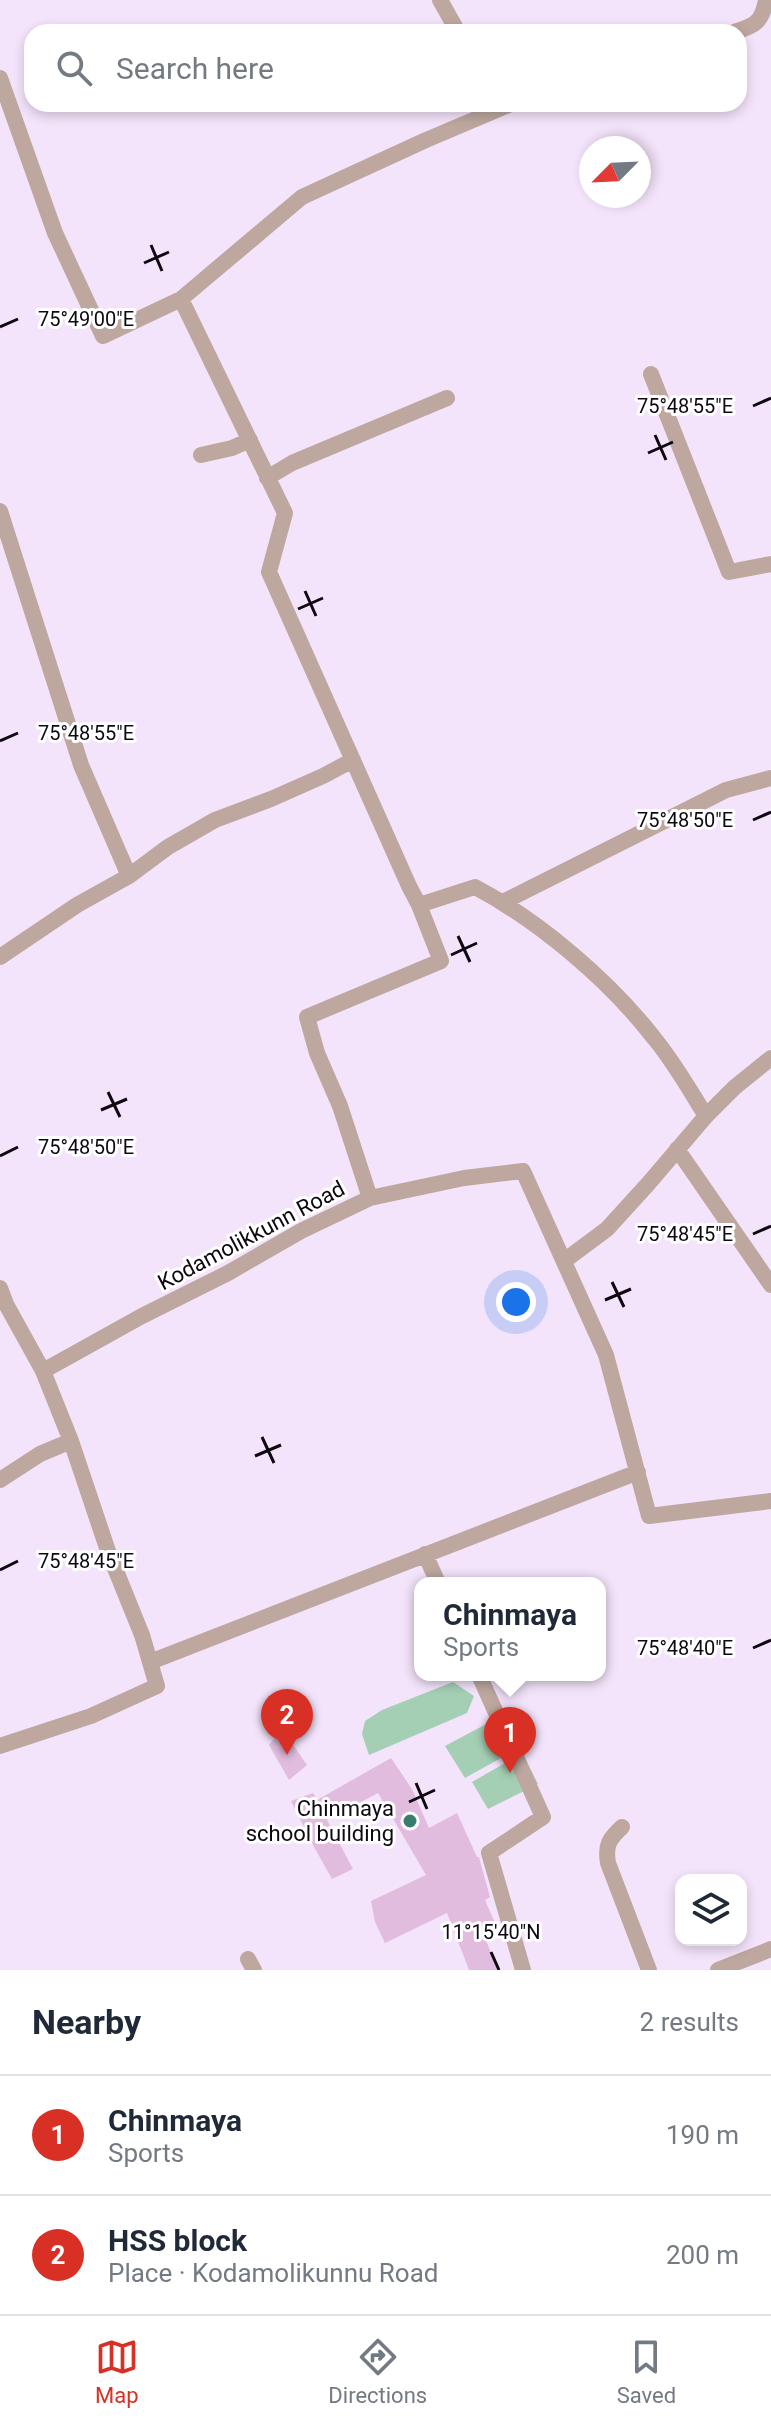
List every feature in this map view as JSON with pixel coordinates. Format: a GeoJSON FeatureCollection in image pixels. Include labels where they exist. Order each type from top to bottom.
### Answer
{"type":"FeatureCollection","features":[{"type":"Feature","properties":{"kind":"street"},"geometry":{"type":"LineString","coordinates":[[440,0],[454,24]]}},
{"type":"Feature","properties":{"kind":"street"},"geometry":{"type":"LineString","coordinates":[[747,27],[758,22],[764,13],[766,0]]}},
{"type":"Feature","properties":{"kind":"street"},"geometry":{"type":"LineString","coordinates":[[0,78],[55,233],[103,336],[181,299],[302,197],[489,112]]}},
{"type":"Feature","properties":{"kind":"street"},"geometry":{"type":"LineString","coordinates":[[181,299],[285,513],[269,572],[419,905],[475,887],[503,902],[610,988],[654,1037],[706,1116]]}},
{"type":"Feature","properties":{"kind":"street"},"geometry":{"type":"LineString","coordinates":[[651,374],[729,572],[771,564]]}},
{"type":"Feature","properties":{"kind":"street"},"geometry":{"type":"LineString","coordinates":[[267,478],[292,463],[447,398]]}},
{"type":"Feature","properties":{"kind":"street"},"geometry":{"type":"LineString","coordinates":[[201,455],[250,440]]}},
{"type":"Feature","properties":{"kind":"street"},"geometry":{"type":"LineString","coordinates":[[1,515],[81,765],[129,876]]}},
{"type":"Feature","properties":{"kind":"street"},"geometry":{"type":"LineString","coordinates":[[0,957],[77,905],[129,876],[168,847],[215,820],[271,799],[353,760]]}},
{"type":"Feature","properties":{"kind":"street"},"geometry":{"type":"LineString","coordinates":[[503,902],[726,790],[771,778]]}},
{"type":"Feature","properties":{"kind":"street","name":"Kodamolikkunn Road"},"geometry":{"type":"LineString","coordinates":[[43,1371],[301,1231],[370,1198],[307,1017],[441,961],[419,905]]}},
{"type":"Feature","properties":{"kind":"street"},"geometry":{"type":"LineString","coordinates":[[564,1261],[607,1229],[706,1116],[771,1058]]}},
{"type":"Feature","properties":{"kind":"street"},"geometry":{"type":"LineString","coordinates":[[677,1149],[771,1285]]}},
{"type":"Feature","properties":{"kind":"street"},"geometry":{"type":"LineString","coordinates":[[370,1198],[464,1178],[523,1171],[606,1355],[649,1516],[771,1501]]}},
{"type":"Feature","properties":{"kind":"street"},"geometry":{"type":"LineString","coordinates":[[0,1288],[43,1371],[71,1441],[108,1551],[142,1635],[157,1686],[91,1716],[0,1746]]}},
{"type":"Feature","properties":{"kind":"street"},"geometry":{"type":"LineString","coordinates":[[0,1480],[40,1454],[71,1441]]}},
{"type":"Feature","properties":{"kind":"street"},"geometry":{"type":"LineString","coordinates":[[150,1662],[638,1472]]}},
{"type":"Feature","properties":{"kind":"street"},"geometry":{"type":"LineString","coordinates":[[425,1554],[435,1577]]}},
{"type":"Feature","properties":{"kind":"street"},"geometry":{"type":"LineString","coordinates":[[482,1681],[543,1817],[489,1853],[523,1970]]}},
{"type":"Feature","properties":{"kind":"street"},"geometry":{"type":"LineString","coordinates":[[622,1827],[605,1849],[649,1970]]}},
{"type":"Feature","properties":{"kind":"street"},"geometry":{"type":"LineString","coordinates":[[721,1969],[771,1949]]}},
{"type":"Feature","properties":{"kind":"green space"},"geometry":{"type":"Polygon","coordinates":[[[453,1682],[474,1696],[467,1713],[369,1755],[362,1734],[365,1721],[382,1710],[453,1682]]]}},
{"type":"Feature","properties":{"kind":"green space"},"geometry":{"type":"Polygon","coordinates":[[[505,1714],[521,1747],[465,1778],[445,1746],[505,1714]]]}},
{"type":"Feature","properties":{"kind":"green space"},"geometry":{"type":"Polygon","coordinates":[[[524,1756],[538,1784],[488,1809],[472,1782],[524,1756]]]}},
{"type":"Feature","properties":{"kind":"building"},"geometry":{"type":"Polygon","coordinates":[[[282,1729],[307,1765],[289,1780],[269,1745],[282,1729]]]}},
{"type":"Feature","properties":{"kind":"building"},"geometry":{"type":"Polygon","coordinates":[[[391,1758],[412,1789],[429,1828],[457,1813],[479,1857],[490,1897],[485,1900],[495,1923],[483,1933],[498,1970],[469,1970],[447,1913],[385,1943],[375,1922],[371,1901],[426,1875],[378,1793],[327,1820],[353,1869],[332,1879],[291,1801],[313,1793],[317,1800],[391,1758]]]}},
{"type":"Feature","properties":{"kind":"place","name":"HSS block"},"geometry":{"type":"Point","coordinates":[287,1755]}},
{"type":"Feature","properties":{"kind":"place","name":"Chinmaya"},"geometry":{"type":"Point","coordinates":[510,1773]}},
{"type":"Feature","properties":{"kind":"place","name":"Chinmaya school building"},"geometry":{"type":"Point","coordinates":[410,1821]}}]}
